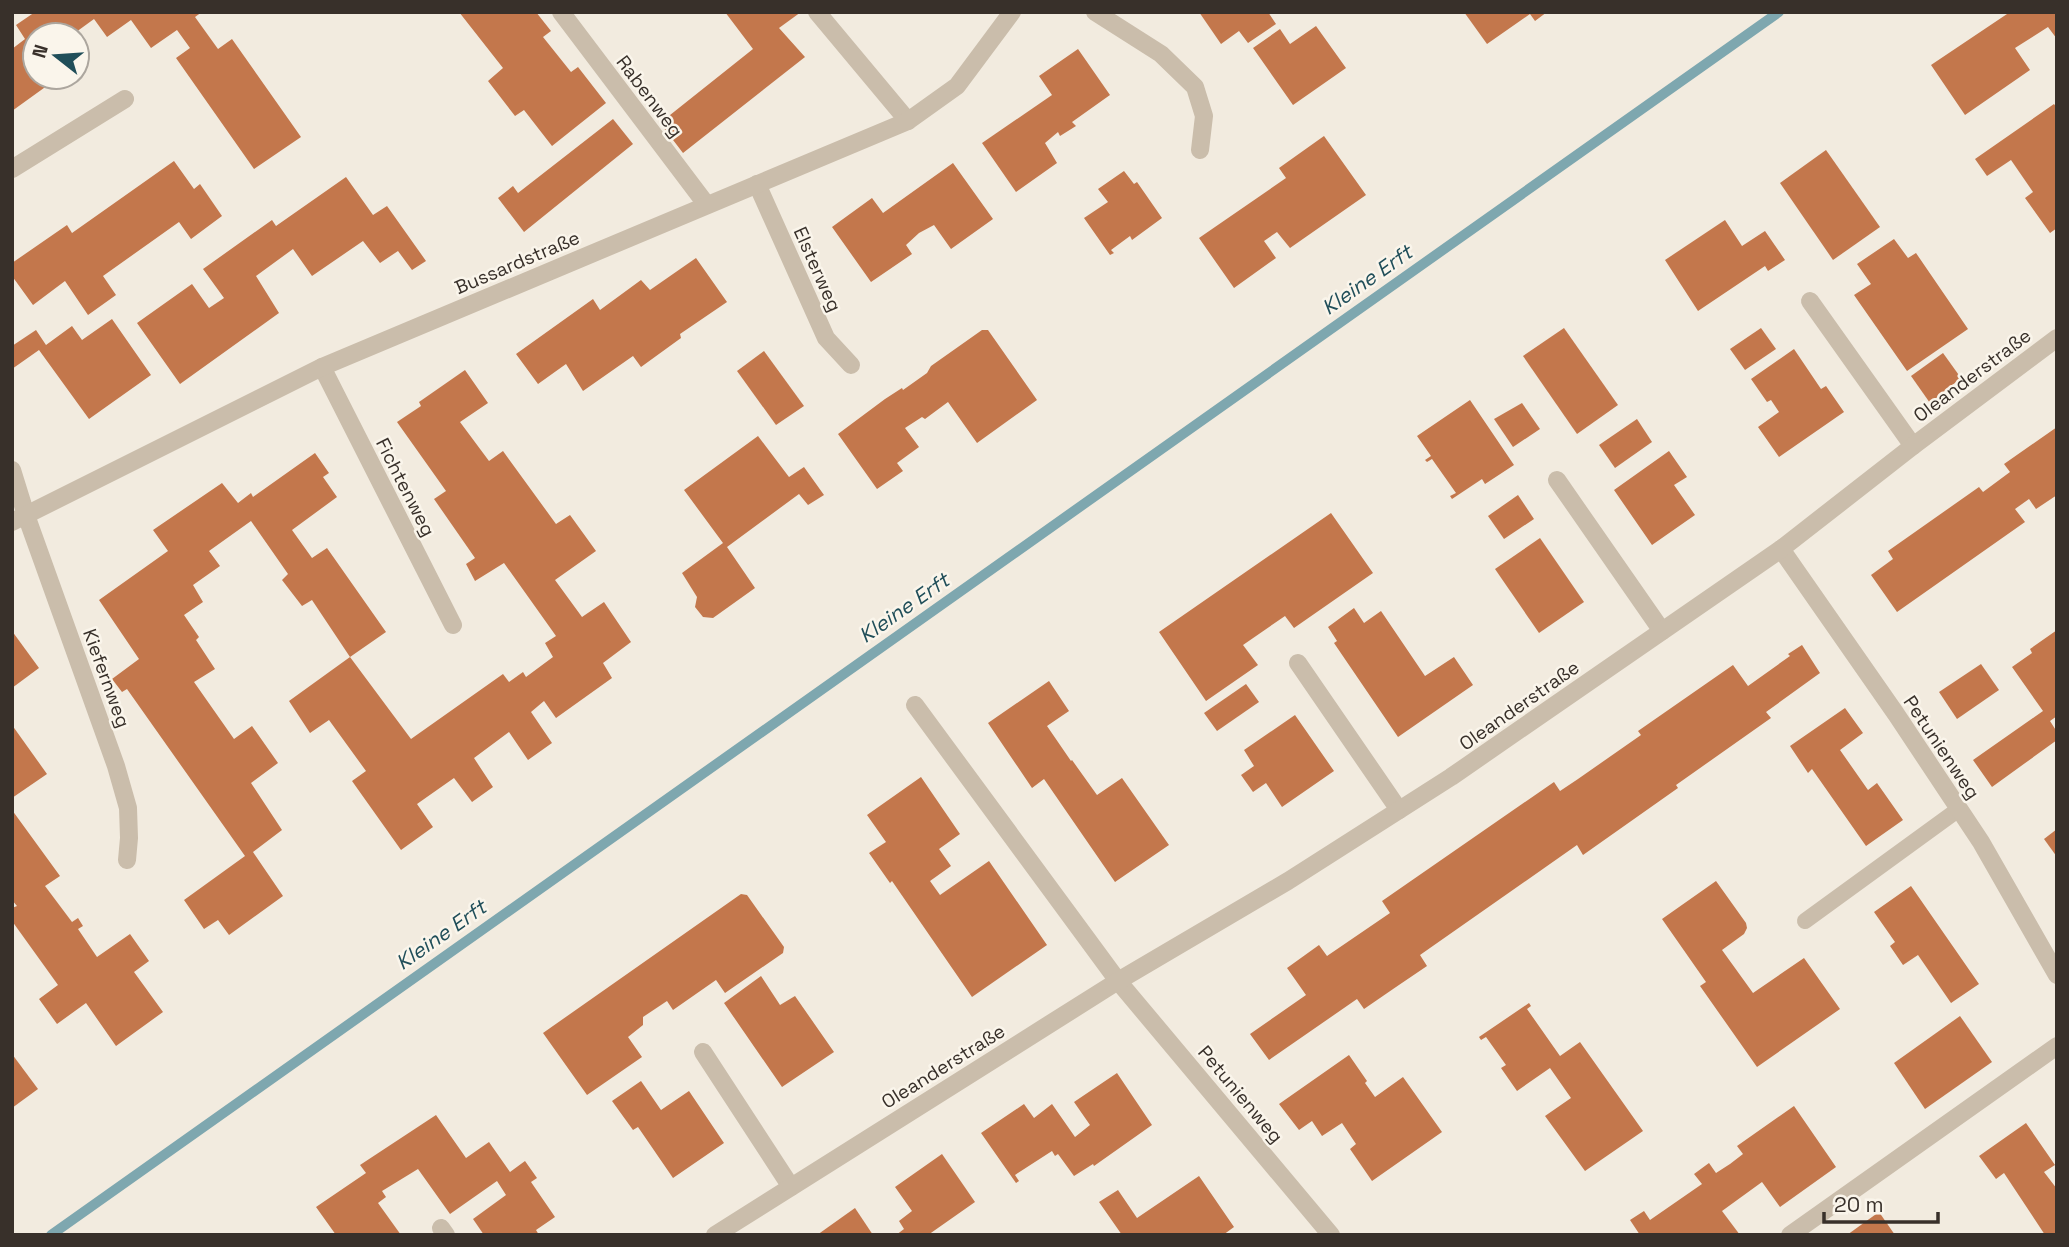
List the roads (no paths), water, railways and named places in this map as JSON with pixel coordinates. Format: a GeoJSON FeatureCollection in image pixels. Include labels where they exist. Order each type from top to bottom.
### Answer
{"type":"FeatureCollection","features":[{"type":"Feature","properties":{"kind":"street","name":"Rabenweg"},"geometry":{"type":"LineString","coordinates":[[561,12],[706,204]]}},
{"type":"Feature","properties":{"kind":"street"},"geometry":{"type":"LineString","coordinates":[[817,12],[908,121]]}},
{"type":"Feature","properties":{"kind":"street","name":"Bussardstraße"},"geometry":{"type":"LineString","coordinates":[[19,518],[322,367],[908,121],[957,86],[1012,12]]}},
{"type":"Feature","properties":{"kind":"street"},"geometry":{"type":"LineString","coordinates":[[1095,12],[1161,54],[1195,87],[1204,116],[1200,150]]}},
{"type":"Feature","properties":{"kind":"street"},"geometry":{"type":"LineString","coordinates":[[12,169],[125,99]]}},
{"type":"Feature","properties":{"kind":"street","name":"Elsterweg"},"geometry":{"type":"LineString","coordinates":[[757,184],[826,338],[850,366]]}},
{"type":"Feature","properties":{"kind":"street","name":"Oleanderstraße"},"geometry":{"type":"LineString","coordinates":[[1810,301],[1913,446]]}},
{"type":"Feature","properties":{"kind":"street","name":"Oleanderstraße"},"geometry":{"type":"LineString","coordinates":[[715,1235],[1118,981],[1288,881],[1451,777],[1781,550],[2057,338]]}},
{"type":"Feature","properties":{"kind":"street","name":"Fichtenweg"},"geometry":{"type":"LineString","coordinates":[[322,367],[453,625]]}},
{"type":"Feature","properties":{"kind":"street","name":"Kiefernweg"},"geometry":{"type":"LineString","coordinates":[[12,470],[19,518],[116,766],[128,808],[127,860]]}},
{"type":"Feature","properties":{"kind":"street"},"geometry":{"type":"LineString","coordinates":[[1557,480],[1662,631]]}},
{"type":"Feature","properties":{"kind":"street","name":"Petunienweg"},"geometry":{"type":"LineString","coordinates":[[1781,550],[1896,714],[1981,842],[2057,975]]}},
{"type":"Feature","properties":{"kind":"street"},"geometry":{"type":"LineString","coordinates":[[1298,663],[1399,810]]}},
{"type":"Feature","properties":{"kind":"street"},"geometry":{"type":"LineString","coordinates":[[915,705],[1118,981]]}},
{"type":"Feature","properties":{"kind":"street","name":"Petunienweg"},"geometry":{"type":"LineString","coordinates":[[1118,981],[1322,1232]]}},
{"type":"Feature","properties":{"kind":"street"},"geometry":{"type":"LineString","coordinates":[[1790,1235],[2057,1046]]}},
{"type":"Feature","properties":{"kind":"street"},"geometry":{"type":"LineString","coordinates":[[703,1052],[791,1186]]}},
{"type":"Feature","properties":{"kind":"lane"},"geometry":{"type":"LineString","coordinates":[[1805,921],[1959,809]]}},
{"type":"Feature","properties":{"kind":"waterway","name":"Kleine Erft"},"geometry":{"type":"LineString","coordinates":[[51,1235],[1779,12]]}}]}
